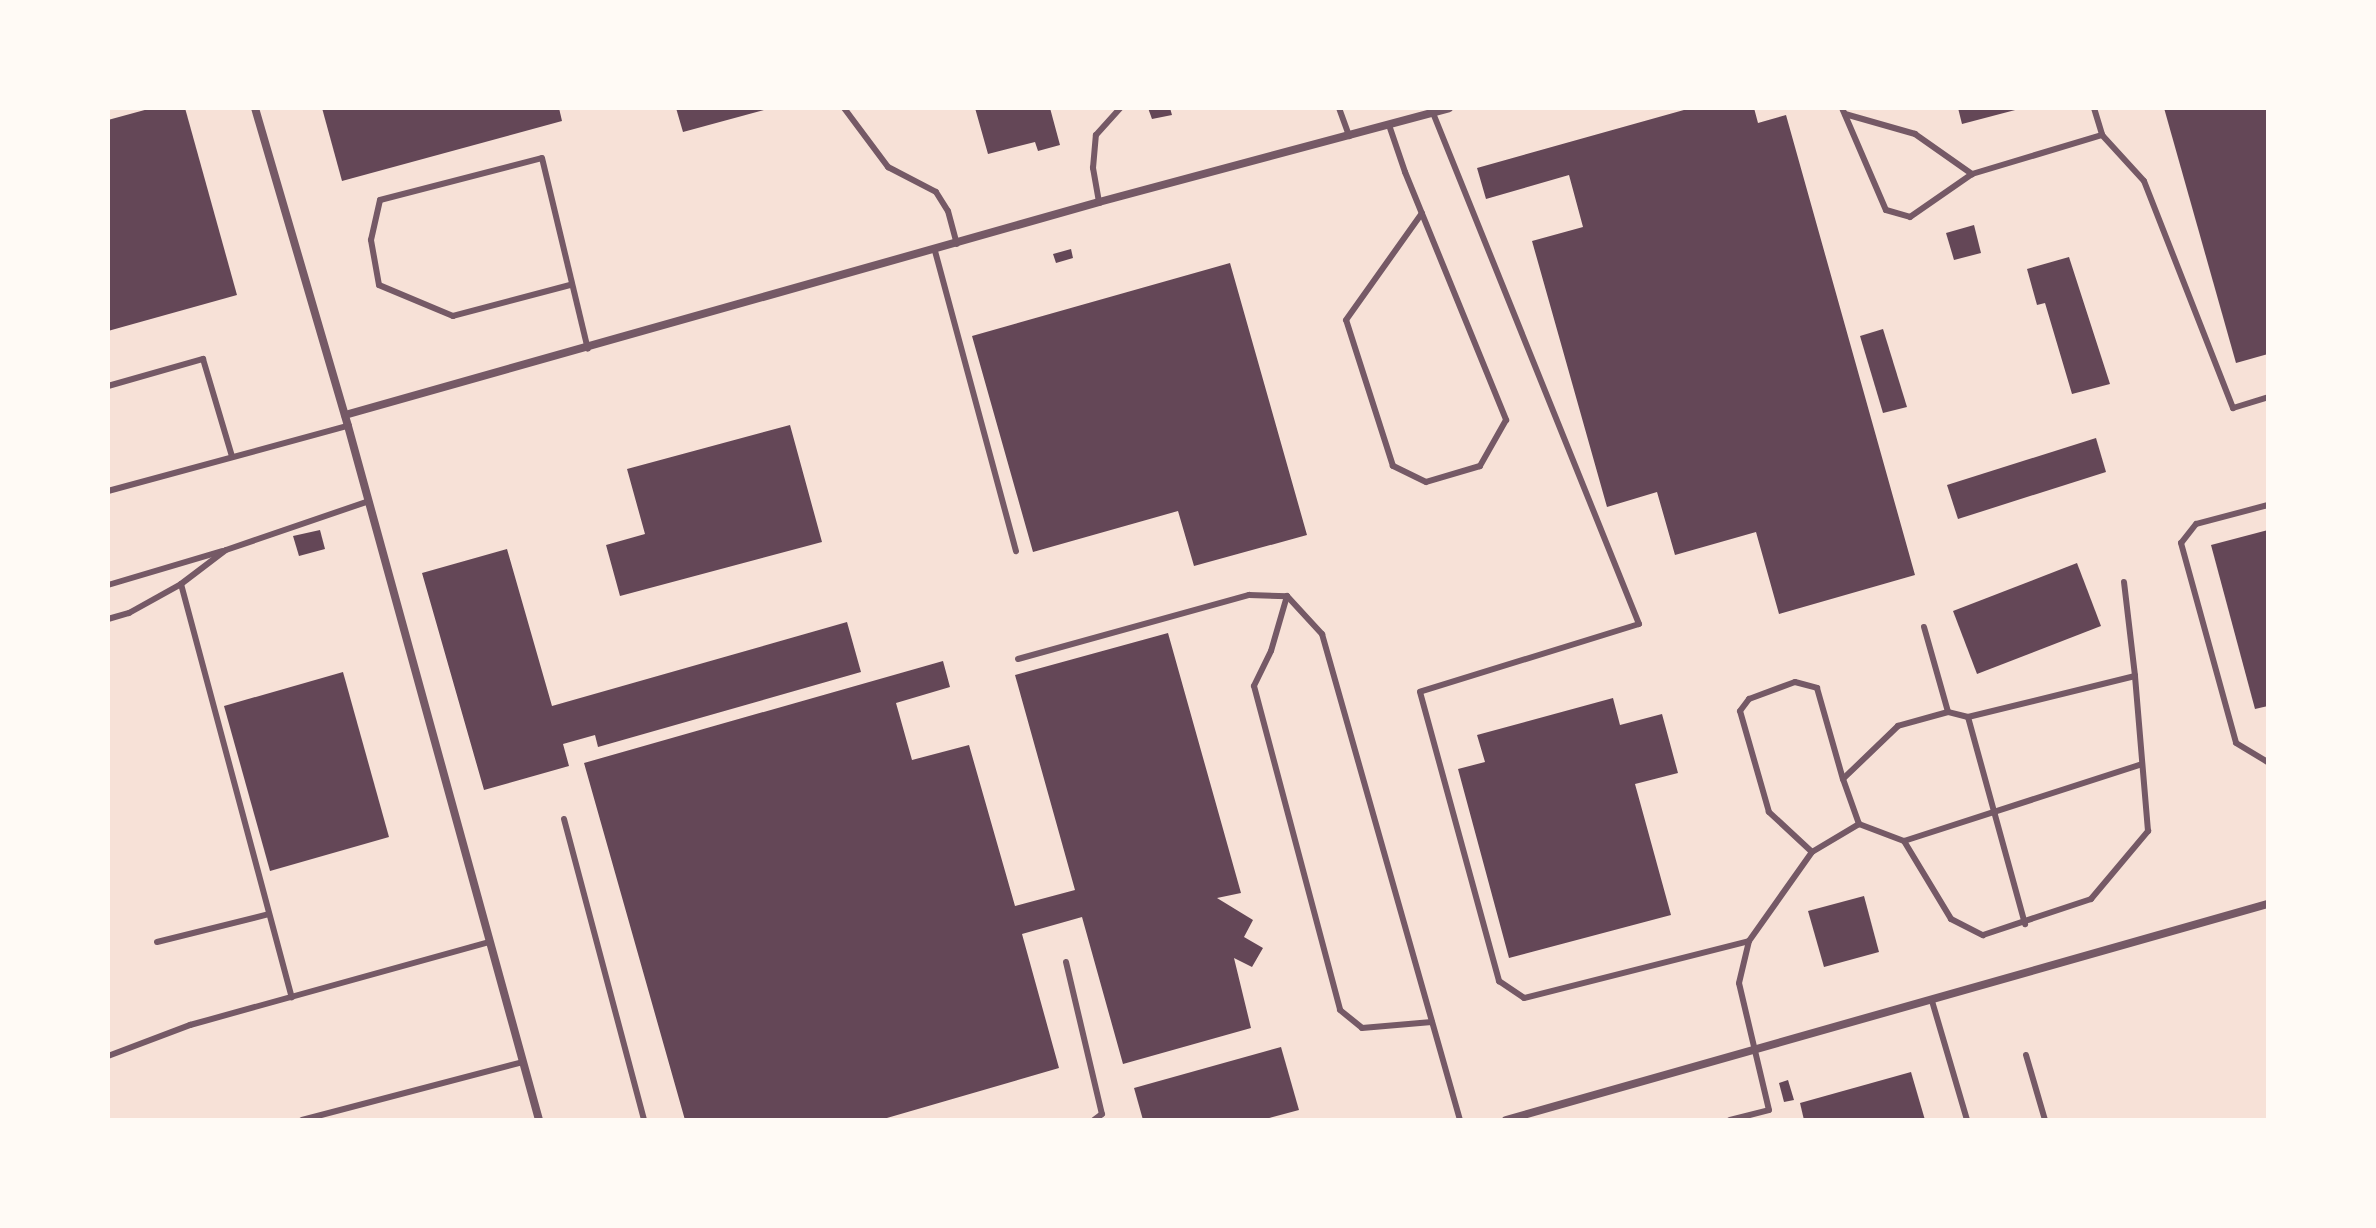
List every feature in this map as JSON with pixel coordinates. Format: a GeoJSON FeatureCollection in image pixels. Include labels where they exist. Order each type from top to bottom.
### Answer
{"type":"FeatureCollection","features":[{"type":"Feature","properties":{"kind":"street"},"geometry":{"type":"LineString","coordinates":[[255,108],[345,415],[539,1120]]}},
{"type":"Feature","properties":{"kind":"street"},"geometry":{"type":"LineString","coordinates":[[345,415],[935,251],[1099,202],[1449,108]]}},
{"type":"Feature","properties":{"kind":"street"},"geometry":{"type":"LineString","coordinates":[[1506,1120],[1526,1117],[2268,904]]}},
{"type":"Feature","properties":{"kind":"lane"},"geometry":{"type":"LineString","coordinates":[[844,108],[888,167],[936,192],[948,211],[957,244]]}},
{"type":"Feature","properties":{"kind":"lane"},"geometry":{"type":"LineString","coordinates":[[1099,202],[1093,168],[1096,135],[1120,108]]}},
{"type":"Feature","properties":{"kind":"lane"},"geometry":{"type":"LineString","coordinates":[[1339,108],[1349,136]]}},
{"type":"Feature","properties":{"kind":"lane"},"geometry":{"type":"LineString","coordinates":[[2094,108],[2102,135],[2144,181],[2233,408],[2268,397]]}},
{"type":"Feature","properties":{"kind":"lane"},"geometry":{"type":"LineString","coordinates":[[1843,111],[1886,210],[1910,217],[1972,174],[2102,135]]}},
{"type":"Feature","properties":{"kind":"lane"},"geometry":{"type":"LineString","coordinates":[[1843,111],[1915,134],[1972,174]]}},
{"type":"Feature","properties":{"kind":"lane"},"geometry":{"type":"LineString","coordinates":[[1433,113],[1639,624],[1420,692],[1499,981],[1524,998],[1749,941]]}},
{"type":"Feature","properties":{"kind":"lane"},"geometry":{"type":"LineString","coordinates":[[1389,125],[1506,420],[1480,466],[1426,482],[1393,466],[1346,320],[1422,213]]}},
{"type":"Feature","properties":{"kind":"lane"},"geometry":{"type":"LineString","coordinates":[[570,285],[453,316],[379,285],[371,240],[380,200],[542,158],[570,285],[588,349]]}},
{"type":"Feature","properties":{"kind":"lane"},"geometry":{"type":"LineString","coordinates":[[935,251],[1016,551]]}},
{"type":"Feature","properties":{"kind":"lane"},"geometry":{"type":"LineString","coordinates":[[108,386],[203,359],[232,456]]}},
{"type":"Feature","properties":{"kind":"lane"},"geometry":{"type":"LineString","coordinates":[[108,491],[348,426]]}},
{"type":"Feature","properties":{"kind":"lane"},"geometry":{"type":"LineString","coordinates":[[108,585],[226,550],[369,501]]}},
{"type":"Feature","properties":{"kind":"lane"},"geometry":{"type":"LineString","coordinates":[[2268,505],[2196,524],[2181,543],[2236,743],[2268,762]]}},
{"type":"Feature","properties":{"kind":"lane"},"geometry":{"type":"LineString","coordinates":[[108,619],[129,613],[181,584],[226,550]]}},
{"type":"Feature","properties":{"kind":"lane"},"geometry":{"type":"LineString","coordinates":[[1812,852],[1769,812],[1740,711],[1749,699],[1795,682],[1817,688],[1859,824],[1904,841],[1951,919],[1983,935],[2025,924],[2091,899],[2148,831],[2124,582]]}},
{"type":"Feature","properties":{"kind":"lane"},"geometry":{"type":"LineString","coordinates":[[181,584],[292,997]]}},
{"type":"Feature","properties":{"kind":"lane"},"geometry":{"type":"LineString","coordinates":[[1018,659],[1249,595],[1287,596],[1322,634],[1460,1120]]}},
{"type":"Feature","properties":{"kind":"lane"},"geometry":{"type":"LineString","coordinates":[[1287,596],[1271,651],[1254,686],[1340,1010],[1362,1028],[1432,1022]]}},
{"type":"Feature","properties":{"kind":"lane"},"geometry":{"type":"LineString","coordinates":[[1924,627],[1948,712]]}},
{"type":"Feature","properties":{"kind":"lane"},"geometry":{"type":"LineString","coordinates":[[1843,779],[1898,726],[1948,712],[1968,717],[2135,676]]}},
{"type":"Feature","properties":{"kind":"lane"},"geometry":{"type":"LineString","coordinates":[[1968,717],[2025,924]]}},
{"type":"Feature","properties":{"kind":"lane"},"geometry":{"type":"LineString","coordinates":[[1904,841],[2142,764]]}},
{"type":"Feature","properties":{"kind":"lane"},"geometry":{"type":"LineString","coordinates":[[564,819],[644,1120]]}},
{"type":"Feature","properties":{"kind":"lane"},"geometry":{"type":"LineString","coordinates":[[1730,1120],[1769,1110],[1739,983],[1749,941],[1812,852],[1859,824]]}},
{"type":"Feature","properties":{"kind":"lane"},"geometry":{"type":"LineString","coordinates":[[157,942],[269,914]]}},
{"type":"Feature","properties":{"kind":"lane"},"geometry":{"type":"LineString","coordinates":[[108,1056],[190,1025],[490,942]]}},
{"type":"Feature","properties":{"kind":"lane"},"geometry":{"type":"LineString","coordinates":[[1066,962],[1102,1114],[1094,1120]]}},
{"type":"Feature","properties":{"kind":"lane"},"geometry":{"type":"LineString","coordinates":[[1932,1001],[1967,1120]]}},
{"type":"Feature","properties":{"kind":"lane"},"geometry":{"type":"LineString","coordinates":[[2026,1055],[2045,1120]]}},
{"type":"Feature","properties":{"kind":"lane"},"geometry":{"type":"LineString","coordinates":[[302,1120],[523,1062]]}},
{"type":"Feature","properties":{"kind":"building"},"geometry":{"type":"Polygon","coordinates":[[[152,108],[185,108],[237,295],[108,331],[108,120],[152,108]]]}},
{"type":"Feature","properties":{"kind":"building"},"geometry":{"type":"Polygon","coordinates":[[[322,108],[559,108],[562,121],[342,181],[322,108]]]}},
{"type":"Feature","properties":{"kind":"building"},"geometry":{"type":"Polygon","coordinates":[[[676,108],[768,108],[768,109],[683,132],[676,108]]]}},
{"type":"Feature","properties":{"kind":"building"},"geometry":{"type":"Polygon","coordinates":[[[975,108],[1050,108],[1060,145],[1038,151],[1035,142],[988,154],[975,108]]]}},
{"type":"Feature","properties":{"kind":"building"},"geometry":{"type":"Polygon","coordinates":[[[1148,108],[1170,108],[1172,115],[1152,119],[1148,108]]]}},
{"type":"Feature","properties":{"kind":"building"},"geometry":{"type":"Polygon","coordinates":[[[1691,108],[1754,108],[1758,123],[1786,115],[1915,575],[1779,614],[1756,532],[1675,555],[1657,492],[1607,507],[1532,241],[1583,227],[1569,175],[1486,199],[1477,168],[1691,108]]]}},
{"type":"Feature","properties":{"kind":"building"},"geometry":{"type":"Polygon","coordinates":[[[1958,108],[2019,108],[2019,109],[1962,124],[1958,108]]]}},
{"type":"Feature","properties":{"kind":"building"},"geometry":{"type":"Polygon","coordinates":[[[2164,108],[2268,108],[2268,354],[2236,363],[2164,108]]]}},
{"type":"Feature","properties":{"kind":"building"},"geometry":{"type":"Polygon","coordinates":[[[1974,225],[1981,253],[1954,260],[1946,233],[1974,225]]]}},
{"type":"Feature","properties":{"kind":"building"},"geometry":{"type":"Polygon","coordinates":[[[1071,249],[1073,258],[1056,263],[1053,254],[1071,249]]]}},
{"type":"Feature","properties":{"kind":"building"},"geometry":{"type":"Polygon","coordinates":[[[2069,257],[2110,384],[2072,394],[2045,303],[2037,305],[2027,269],[2069,257]]]}},
{"type":"Feature","properties":{"kind":"building"},"geometry":{"type":"Polygon","coordinates":[[[1230,263],[1307,535],[1194,566],[1178,511],[1033,552],[972,336],[1230,263]]]}},
{"type":"Feature","properties":{"kind":"building"},"geometry":{"type":"Polygon","coordinates":[[[1883,329],[1907,407],[1883,413],[1860,336],[1883,329]]]}},
{"type":"Feature","properties":{"kind":"building"},"geometry":{"type":"Polygon","coordinates":[[[790,425],[822,542],[620,596],[606,545],[645,534],[627,469],[790,425]]]}},
{"type":"Feature","properties":{"kind":"building"},"geometry":{"type":"Polygon","coordinates":[[[2096,438],[2106,472],[1958,519],[1947,485],[2096,438]]]}},
{"type":"Feature","properties":{"kind":"building"},"geometry":{"type":"Polygon","coordinates":[[[320,530],[325,549],[299,556],[293,536],[320,530]]]}},
{"type":"Feature","properties":{"kind":"building"},"geometry":{"type":"Polygon","coordinates":[[[2268,530],[2268,706],[2255,709],[2211,545],[2268,530]]]}},
{"type":"Feature","properties":{"kind":"building"},"geometry":{"type":"Polygon","coordinates":[[[507,549],[552,706],[847,622],[861,672],[598,747],[595,735],[563,744],[569,766],[484,790],[422,573],[507,549]]]}},
{"type":"Feature","properties":{"kind":"building"},"geometry":{"type":"Polygon","coordinates":[[[2077,563],[2101,626],[1977,674],[1953,611],[2077,563]]]}},
{"type":"Feature","properties":{"kind":"building"},"geometry":{"type":"Polygon","coordinates":[[[1168,633],[1241,893],[1217,898],[1253,920],[1244,937],[1263,948],[1252,967],[1234,958],[1251,1028],[1123,1064],[1082,917],[1022,934],[1059,1068],[880,1120],[685,1120],[584,763],[943,661],[950,687],[896,703],[912,760],[969,745],[1015,906],[1075,890],[1015,675],[1168,633]]]}},
{"type":"Feature","properties":{"kind":"building"},"geometry":{"type":"Polygon","coordinates":[[[343,672],[389,837],[270,871],[224,706],[343,672]]]}},
{"type":"Feature","properties":{"kind":"building"},"geometry":{"type":"Polygon","coordinates":[[[1613,698],[1620,725],[1662,714],[1678,773],[1635,784],[1671,915],[1509,958],[1458,769],[1485,762],[1477,735],[1613,698]]]}},
{"type":"Feature","properties":{"kind":"building"},"geometry":{"type":"Polygon","coordinates":[[[1864,896],[1879,952],[1824,967],[1808,911],[1864,896]]]}},
{"type":"Feature","properties":{"kind":"building"},"geometry":{"type":"Polygon","coordinates":[[[1281,1047],[1299,1110],[1262,1120],[1143,1120],[1134,1088],[1281,1047]]]}},
{"type":"Feature","properties":{"kind":"building"},"geometry":{"type":"Polygon","coordinates":[[[1911,1072],[1925,1120],[1804,1120],[1800,1103],[1911,1072]]]}},
{"type":"Feature","properties":{"kind":"building"},"geometry":{"type":"Polygon","coordinates":[[[1788,1080],[1794,1100],[1784,1102],[1779,1083],[1788,1080]]]}}]}
